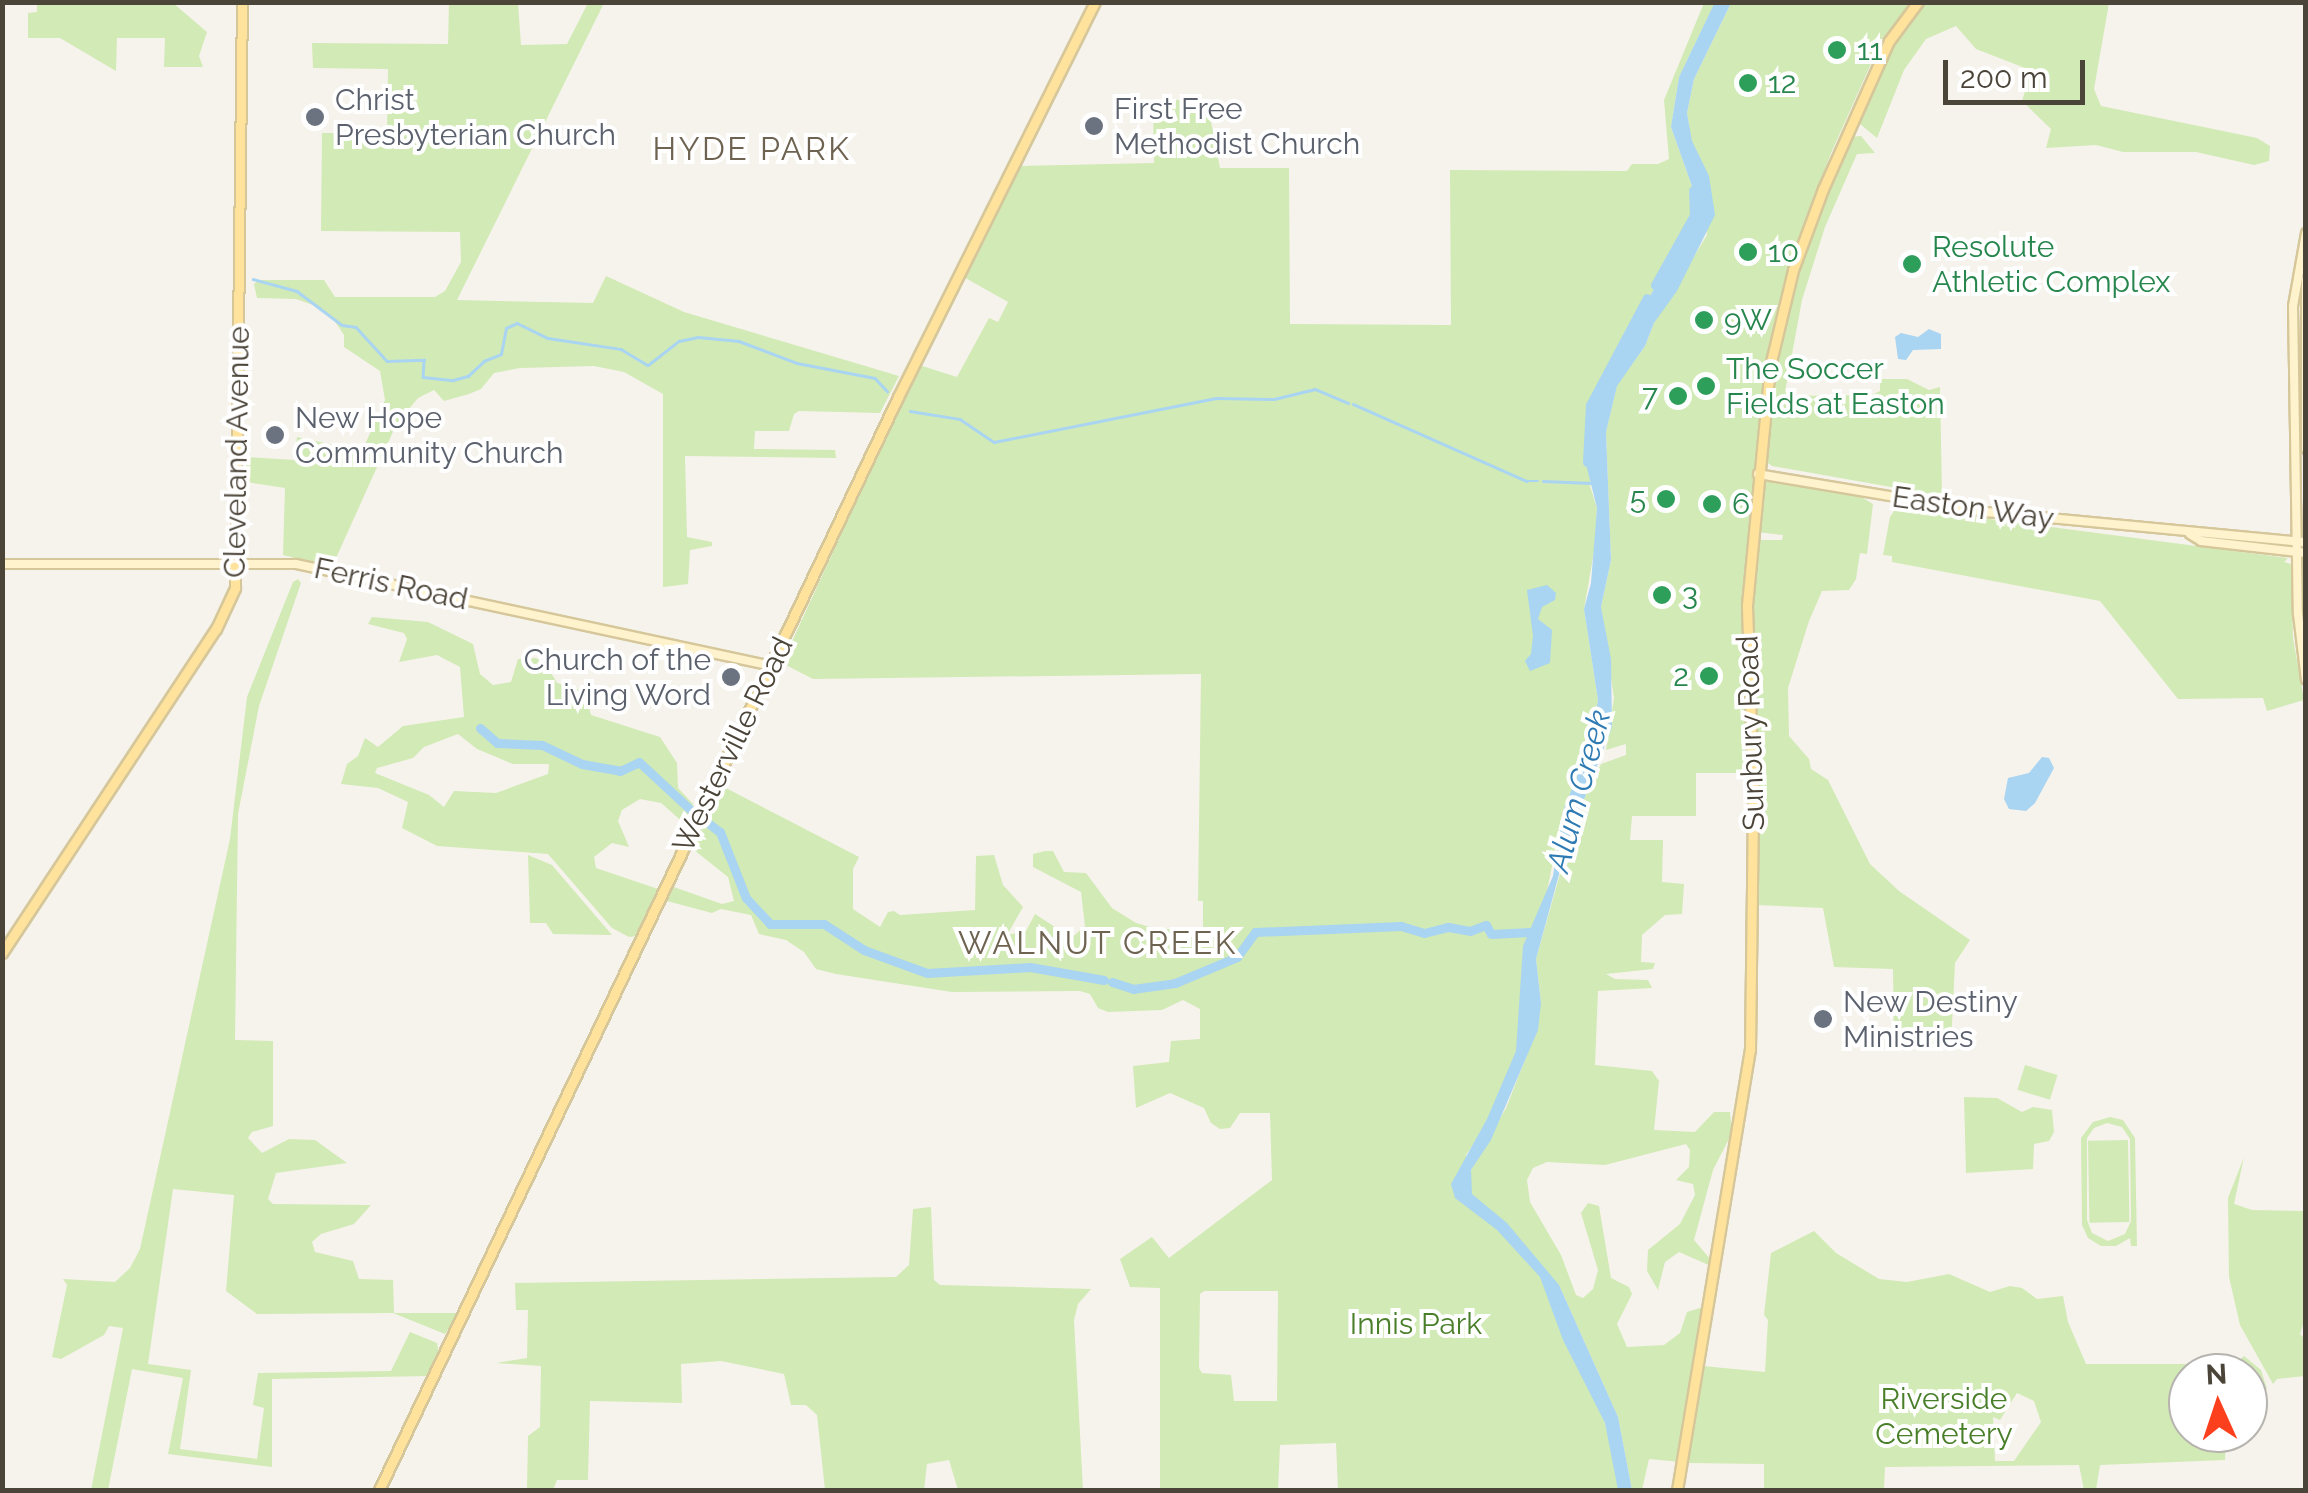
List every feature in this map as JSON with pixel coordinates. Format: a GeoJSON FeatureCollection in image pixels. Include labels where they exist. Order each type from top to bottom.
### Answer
{"type":"FeatureCollection","features":[{"type":"Feature","properties":{"kind":"main road","name":"Cleveland Avenue"},"geometry":{"type":"LineString","coordinates":[[2,954],[217,628],[232,599],[237,563],[242,2]]}},
{"type":"Feature","properties":{"kind":"main road","name":"Westerville Road"},"geometry":{"type":"LineString","coordinates":[[380,1490],[913,366],[1095,2]]}},
{"type":"Feature","properties":{"kind":"main road","name":"Sunbury Road"},"geometry":{"type":"LineString","coordinates":[[1677,1490],[1750,1050],[1754,801],[1747,606],[1770,366],[1798,254],[1872,75],[1889,40],[1918,2]]}},
{"type":"Feature","properties":{"kind":"main road"},"geometry":{"type":"LineString","coordinates":[[2306,233],[2296,272],[2302,547],[2298,626],[2306,680]]}},
{"type":"Feature","properties":{"kind":"main road"},"geometry":{"type":"LineString","coordinates":[[2306,280],[2297,335],[2306,450]]}},
{"type":"Feature","properties":{"kind":"main road","name":"Easton Way"},"geometry":{"type":"LineString","coordinates":[[1758,474],[1972,510],[2190,534],[2202,531],[2302,547]]}},
{"type":"Feature","properties":{"kind":"main road","name":"Ferris Road"},"geometry":{"type":"LineString","coordinates":[[2,564],[237,563],[323,568],[772,666]]}},
{"type":"Feature","properties":{"kind":"green space"},"geometry":{"type":"Polygon","coordinates":[[[37,3],[173,3],[207,32],[199,56],[203,67],[164,67],[165,38],[117,38],[116,71],[60,38],[28,38],[28,13],[37,12],[37,3]]]}},
{"type":"Feature","properties":{"kind":"green space"},"geometry":{"type":"Polygon","coordinates":[[[449,3],[518,3],[521,45],[567,44],[588,3],[604,3],[457,300],[593,303],[606,276],[684,312],[899,376],[880,413],[799,411],[794,414],[789,431],[755,431],[754,449],[835,450],[836,458],[685,456],[687,537],[712,542],[712,546],[690,550],[688,584],[663,587],[663,394],[624,372],[594,366],[520,368],[494,373],[481,389],[469,394],[444,401],[434,390],[418,398],[396,425],[332,567],[283,555],[285,488],[246,482],[246,457],[295,460],[297,437],[362,451],[385,400],[380,371],[344,347],[344,335],[334,320],[296,299],[257,298],[254,284],[259,280],[324,280],[335,297],[435,297],[445,291],[461,262],[460,232],[321,231],[322,133],[387,133],[388,69],[313,68],[312,43],[448,44],[449,3]]]}},
{"type":"Feature","properties":{"kind":"green space","name":"Innis Park"},"geometry":{"type":"Polygon","coordinates":[[[1704,3],[1715,3],[1679,77],[1671,127],[1693,189],[1694,215],[1616,359],[1600,380],[1590,486],[1597,508],[1595,546],[1584,609],[1598,700],[1588,749],[1563,811],[1532,967],[1541,1002],[1536,959],[1578,810],[1601,764],[1626,755],[1626,744],[1606,750],[1614,698],[1601,607],[1611,560],[1606,432],[1617,385],[1645,346],[1654,323],[1707,235],[1687,113],[1694,79],[1731,3],[1911,3],[1874,57],[1831,153],[1788,271],[1768,354],[1745,581],[1745,758],[1750,769],[1748,773],[1696,773],[1696,816],[1632,816],[1630,840],[1663,840],[1662,882],[1684,884],[1682,914],[1665,915],[1642,935],[1641,962],[1655,963],[1653,969],[1606,974],[1615,979],[1648,980],[1652,988],[1598,991],[1595,1065],[1652,1071],[1659,1081],[1654,1130],[1695,1132],[1714,1112],[1730,1112],[1732,1133],[1713,1170],[1694,1240],[1711,1260],[1711,1266],[1679,1252],[1665,1262],[1658,1290],[1647,1271],[1648,1250],[1680,1224],[1695,1195],[1693,1184],[1676,1180],[1689,1167],[1690,1150],[1686,1144],[1605,1165],[1547,1162],[1533,1168],[1527,1180],[1530,1202],[1561,1255],[1576,1295],[1583,1298],[1593,1289],[1598,1270],[1581,1213],[1588,1203],[1599,1206],[1611,1278],[1629,1287],[1632,1294],[1617,1324],[1627,1347],[1664,1345],[1680,1333],[1687,1312],[1703,1307],[1681,1462],[1649,1459],[1642,1490],[1632,1490],[1618,1417],[1559,1285],[1627,1490],[1338,1490],[1336,1443],[1280,1445],[1278,1490],[1160,1490],[1160,1288],[1130,1287],[1120,1259],[1152,1237],[1169,1258],[1272,1180],[1270,1113],[1240,1113],[1230,1128],[1220,1129],[1211,1123],[1204,1108],[1170,1093],[1136,1108],[1133,1066],[1169,1062],[1171,1041],[1200,1039],[1200,1009],[1183,1000],[1162,1010],[1108,1012],[1098,1008],[1090,994],[1080,991],[952,992],[836,974],[816,969],[804,952],[786,940],[759,934],[751,915],[721,909],[712,913],[663,900],[671,886],[722,904],[734,901],[728,877],[689,846],[718,784],[859,857],[853,869],[853,909],[880,927],[888,912],[900,915],[975,910],[976,856],[994,855],[1003,885],[1023,907],[1007,935],[1026,931],[1035,914],[1055,927],[1061,938],[1069,940],[1085,926],[1081,892],[1033,867],[1033,854],[1053,851],[1064,872],[1086,873],[1112,908],[1136,923],[1157,929],[1203,929],[1203,901],[1198,901],[1201,674],[813,679],[782,663],[919,365],[957,377],[989,318],[998,322],[1008,302],[962,276],[1018,166],[1154,163],[1153,101],[1207,101],[1220,168],[1289,168],[1290,324],[1451,325],[1450,170],[1627,171],[1632,164],[1658,164],[1669,159],[1664,100],[1704,3]],[[1538,1027],[1485,1128],[1466,1155],[1471,1180],[1471,1170],[1506,1108],[1538,1027]],[[1278,1291],[1200,1294],[1202,1373],[1231,1375],[1234,1401],[1277,1401],[1278,1291]]]}},
{"type":"Feature","properties":{"kind":"green space"},"geometry":{"type":"Polygon","coordinates":[[[1921,3],[2109,3],[2094,89],[2101,106],[2257,138],[2270,146],[2269,161],[2254,165],[2196,152],[2123,152],[2096,145],[2046,148],[2051,129],[2022,101],[2027,85],[2025,68],[1976,49],[1956,26],[1926,39],[1904,70],[1877,138],[1860,124],[1859,115],[1891,44],[1921,3]]]}},
{"type":"Feature","properties":{"kind":"green space"},"geometry":{"type":"Polygon","coordinates":[[[1861,136],[1875,153],[1857,154],[1825,227],[1802,300],[1785,392],[1791,396],[1872,395],[1880,391],[1880,379],[1907,379],[1929,390],[1940,387],[1942,496],[1772,466],[1764,460],[1780,330],[1807,237],[1850,137],[1861,136]]]}},
{"type":"Feature","properties":{"kind":"green space"},"geometry":{"type":"Polygon","coordinates":[[[1768,480],[1863,498],[1873,504],[1867,554],[1860,553],[1856,579],[1849,590],[1822,591],[1809,621],[1788,688],[1789,736],[1809,759],[1811,769],[1828,780],[1870,864],[1899,891],[1970,940],[1955,963],[1951,1044],[1894,1045],[1893,969],[1834,967],[1823,908],[1757,905],[1751,655],[1756,540],[1782,540],[1783,535],[1757,532],[1760,486],[1768,480]]]}},
{"type":"Feature","properties":{"kind":"green space"},"geometry":{"type":"Polygon","coordinates":[[[1897,507],[2288,558],[2284,562],[2291,564],[2293,638],[2304,700],[2267,711],[2263,698],[2178,699],[2100,601],[1892,562],[1892,556],[1883,555],[1890,517],[1897,507]]]}},
{"type":"Feature","properties":{"kind":"green space"},"geometry":{"type":"Polygon","coordinates":[[[298,579],[301,583],[259,706],[238,814],[235,1040],[273,1041],[273,1126],[252,1132],[248,1138],[262,1153],[289,1139],[315,1140],[347,1163],[276,1173],[268,1199],[273,1204],[371,1205],[354,1224],[321,1234],[312,1242],[315,1252],[353,1261],[359,1279],[393,1280],[394,1313],[459,1313],[445,1334],[393,1313],[257,1314],[226,1291],[234,1195],[173,1189],[148,1364],[191,1370],[180,1449],[257,1459],[264,1408],[253,1405],[258,1373],[391,1371],[410,1332],[437,1343],[439,1354],[430,1376],[272,1379],[272,1467],[168,1454],[183,1378],[132,1369],[108,1490],[91,1490],[123,1328],[109,1326],[104,1335],[61,1359],[52,1357],[67,1285],[63,1279],[115,1282],[130,1268],[140,1249],[230,839],[247,697],[293,582],[298,579]]]}},
{"type":"Feature","properties":{"kind":"green space"},"geometry":{"type":"Polygon","coordinates":[[[372,617],[428,622],[473,644],[480,674],[493,685],[511,682],[518,659],[536,658],[546,664],[557,683],[584,691],[591,715],[660,737],[677,763],[678,788],[693,804],[685,824],[661,803],[640,799],[622,810],[618,821],[629,847],[612,843],[594,857],[596,868],[658,889],[637,936],[629,937],[612,928],[548,854],[437,846],[402,828],[408,802],[378,788],[341,784],[347,764],[358,756],[365,738],[378,747],[403,726],[464,717],[460,667],[437,655],[399,662],[407,639],[404,633],[368,624],[372,617]],[[458,734],[424,747],[413,758],[377,768],[375,773],[429,795],[444,807],[454,791],[496,793],[548,774],[549,764],[513,764],[477,749],[458,734]]]}},
{"type":"Feature","properties":{"kind":"green space"},"geometry":{"type":"Polygon","coordinates":[[[528,855],[552,865],[612,935],[553,934],[546,923],[530,923],[528,855]]]}},
{"type":"Feature","properties":{"kind":"green space"},"geometry":{"type":"Polygon","coordinates":[[[2025,1065],[2058,1075],[2050,1100],[2017,1090],[2025,1065]]]}},
{"type":"Feature","properties":{"kind":"green space"},"geometry":{"type":"Polygon","coordinates":[[[1964,1097],[1997,1098],[2022,1112],[2033,1107],[2052,1110],[2054,1132],[2049,1141],[2034,1144],[2033,1169],[1966,1173],[1964,1097]]]}},
{"type":"Feature","properties":{"kind":"green space"},"geometry":{"type":"Polygon","coordinates":[[[2110,1117],[2123,1120],[2135,1138],[2137,1246],[2131,1246],[2130,1238],[2116,1246],[2101,1246],[2088,1238],[2082,1225],[2081,1138],[2093,1122],[2110,1117]],[[2107,1123],[2094,1128],[2087,1138],[2087,1220],[2092,1233],[2108,1241],[2125,1234],[2131,1221],[2130,1139],[2122,1127],[2107,1123]]]}},
{"type":"Feature","properties":{"kind":"green space"},"geometry":{"type":"Polygon","coordinates":[[[2128,1140],[2129,1222],[2089,1223],[2088,1141],[2128,1140]]]}},
{"type":"Feature","properties":{"kind":"green space"},"geometry":{"type":"Polygon","coordinates":[[[2244,1157],[2234,1204],[2252,1210],[2305,1211],[2305,1319],[2300,1334],[2305,1339],[2305,1376],[2277,1379],[2273,1384],[2268,1375],[2268,1353],[2256,1353],[2240,1325],[2229,1277],[2228,1198],[2244,1157]]]}},
{"type":"Feature","properties":{"kind":"green space"},"geometry":{"type":"Polygon","coordinates":[[[931,1207],[934,1280],[940,1285],[1091,1289],[1078,1304],[1074,1320],[1083,1490],[958,1490],[949,1460],[927,1464],[924,1490],[825,1490],[817,1415],[806,1405],[791,1405],[784,1374],[721,1361],[681,1364],[682,1403],[590,1401],[588,1480],[557,1480],[553,1490],[527,1490],[528,1436],[540,1427],[541,1366],[496,1363],[527,1358],[528,1310],[516,1310],[515,1283],[896,1277],[909,1265],[913,1209],[931,1207]]]}},
{"type":"Feature","properties":{"kind":"green space","name":"Riverside Cemetery"},"geometry":{"type":"Polygon","coordinates":[[[1814,1231],[1836,1253],[1879,1279],[1907,1282],[1949,1274],[1990,1292],[2010,1286],[2022,1288],[2037,1299],[2063,1296],[2068,1322],[2086,1364],[2168,1364],[2168,1453],[2225,1453],[2225,1460],[2100,1465],[2096,1490],[2084,1490],[2079,1465],[1885,1467],[1884,1490],[1764,1490],[1764,1464],[1688,1463],[1703,1366],[1765,1372],[1768,1320],[1764,1315],[1771,1253],[1814,1231]],[[2017,1393],[2000,1420],[1993,1417],[1995,1461],[2014,1461],[2041,1422],[2034,1401],[2017,1393]]]}},
{"type":"Feature","properties":{"kind":"water"},"geometry":{"type":"Polygon","coordinates":[[[1715,2],[1731,3],[1694,79],[1687,113],[1692,141],[1709,176],[1715,215],[1677,291],[1617,386],[1606,432],[1611,560],[1601,607],[1611,659],[1612,727],[1569,838],[1536,959],[1541,1003],[1538,1030],[1491,1140],[1471,1170],[1472,1194],[1507,1223],[1559,1285],[1618,1417],[1632,1490],[1618,1490],[1605,1423],[1563,1340],[1540,1277],[1497,1230],[1455,1198],[1451,1184],[1487,1119],[1516,1051],[1523,946],[1553,876],[1563,811],[1588,749],[1598,700],[1584,609],[1591,583],[1597,508],[1585,460],[1590,405],[1600,380],[1616,359],[1694,215],[1693,189],[1671,127],[1679,77],[1715,2]]]}},
{"type":"Feature","properties":{"kind":"water"},"geometry":{"type":"Polygon","coordinates":[[[1929,329],[1941,334],[1941,349],[1913,350],[1906,360],[1898,359],[1895,337],[1901,333],[1918,337],[1929,329]]]}},
{"type":"Feature","properties":{"kind":"water"},"geometry":{"type":"Polygon","coordinates":[[[1547,585],[1556,593],[1555,600],[1542,607],[1538,619],[1552,630],[1550,663],[1530,671],[1525,661],[1531,654],[1533,636],[1527,590],[1547,585]]]}},
{"type":"Feature","properties":{"kind":"water"},"geometry":{"type":"Polygon","coordinates":[[[2042,757],[2049,758],[2054,768],[2035,803],[2026,811],[2009,809],[2004,799],[2008,778],[2029,773],[2042,757]]]}},
{"type":"Feature","properties":{"kind":"waterway","name":"Alum Creek"},"geometry":{"type":"LineString","coordinates":[[1655,285],[1694,215],[1693,190]]}},
{"type":"Feature","properties":{"kind":"waterway"},"geometry":{"type":"LineString","coordinates":[[253,279],[297,291],[342,325],[356,327],[387,361],[424,360],[423,377],[453,380],[468,376],[484,361],[501,354],[506,328],[517,323],[548,338],[621,349],[648,365],[679,341],[698,337],[739,341],[797,363],[875,378],[887,391]]}},
{"type":"Feature","properties":{"kind":"waterway","name":"Alum Creek"},"geometry":{"type":"LineString","coordinates":[[1587,462],[1590,405],[1647,298]]}},
{"type":"Feature","properties":{"kind":"waterway"},"geometry":{"type":"LineString","coordinates":[[910,411],[960,419],[994,442],[1216,398],[1274,399],[1315,389],[1348,403]]}},
{"type":"Feature","properties":{"kind":"waterway"},"geometry":{"type":"LineString","coordinates":[[1353,404],[1527,481],[1538,481]]}},
{"type":"Feature","properties":{"kind":"waterway"},"geometry":{"type":"LineString","coordinates":[[1543,481],[1592,483]]}},
{"type":"Feature","properties":{"kind":"waterway"},"geometry":{"type":"LineString","coordinates":[[480,728],[497,743],[542,745],[582,764],[620,771],[639,762],[694,813]]}},
{"type":"Feature","properties":{"kind":"waterway"},"geometry":{"type":"LineString","coordinates":[[704,820],[720,832],[746,898],[770,924],[824,924],[864,950],[927,973],[1030,967],[1104,980]]}},
{"type":"Feature","properties":{"kind":"waterway"},"geometry":{"type":"LineString","coordinates":[[1112,982],[1133,989],[1175,983],[1237,957],[1255,932],[1401,926],[1424,933],[1448,927],[1470,931],[1486,925],[1491,934],[1529,932]]}},
{"type":"Feature","properties":{"kind":"place","name":"11"},"geometry":{"type":"Point","coordinates":[1837,50]}},
{"type":"Feature","properties":{"kind":"place","name":"12"},"geometry":{"type":"Point","coordinates":[1748,83]}},
{"type":"Feature","properties":{"kind":"place","name":"Christ Presbyterian Church"},"geometry":{"type":"Point","coordinates":[315,117]}},
{"type":"Feature","properties":{"kind":"place","name":"First Free Methodist Church"},"geometry":{"type":"Point","coordinates":[1094,126]}},
{"type":"Feature","properties":{"kind":"place","name":"10"},"geometry":{"type":"Point","coordinates":[1748,252]}},
{"type":"Feature","properties":{"kind":"place","name":"Resolute Athletic Complex"},"geometry":{"type":"Point","coordinates":[1912,264]}},
{"type":"Feature","properties":{"kind":"place","name":"9W"},"geometry":{"type":"Point","coordinates":[1704,320]}},
{"type":"Feature","properties":{"kind":"place","name":"The Soccer Fields at Easton"},"geometry":{"type":"Point","coordinates":[1706,386]}},
{"type":"Feature","properties":{"kind":"place","name":"7"},"geometry":{"type":"Point","coordinates":[1678,396]}},
{"type":"Feature","properties":{"kind":"place","name":"New Hope Community Church"},"geometry":{"type":"Point","coordinates":[275,435]}},
{"type":"Feature","properties":{"kind":"place","name":"5"},"geometry":{"type":"Point","coordinates":[1666,499]}},
{"type":"Feature","properties":{"kind":"place","name":"6"},"geometry":{"type":"Point","coordinates":[1712,504]}},
{"type":"Feature","properties":{"kind":"place","name":"3"},"geometry":{"type":"Point","coordinates":[1662,595]}},
{"type":"Feature","properties":{"kind":"place","name":"2"},"geometry":{"type":"Point","coordinates":[1709,676]}},
{"type":"Feature","properties":{"kind":"place","name":"Church of the Living Word"},"geometry":{"type":"Point","coordinates":[731,677]}},
{"type":"Feature","properties":{"kind":"place","name":"New Destiny Ministries"},"geometry":{"type":"Point","coordinates":[1823,1019]}},
{"type":"Feature","properties":{"kind":"district","name":"HYDE PARK"},"geometry":{"type":"Point","coordinates":[752,149]}},
{"type":"Feature","properties":{"kind":"district","name":"WALNUT CREEK"},"geometry":{"type":"Point","coordinates":[1098,943]}}]}
